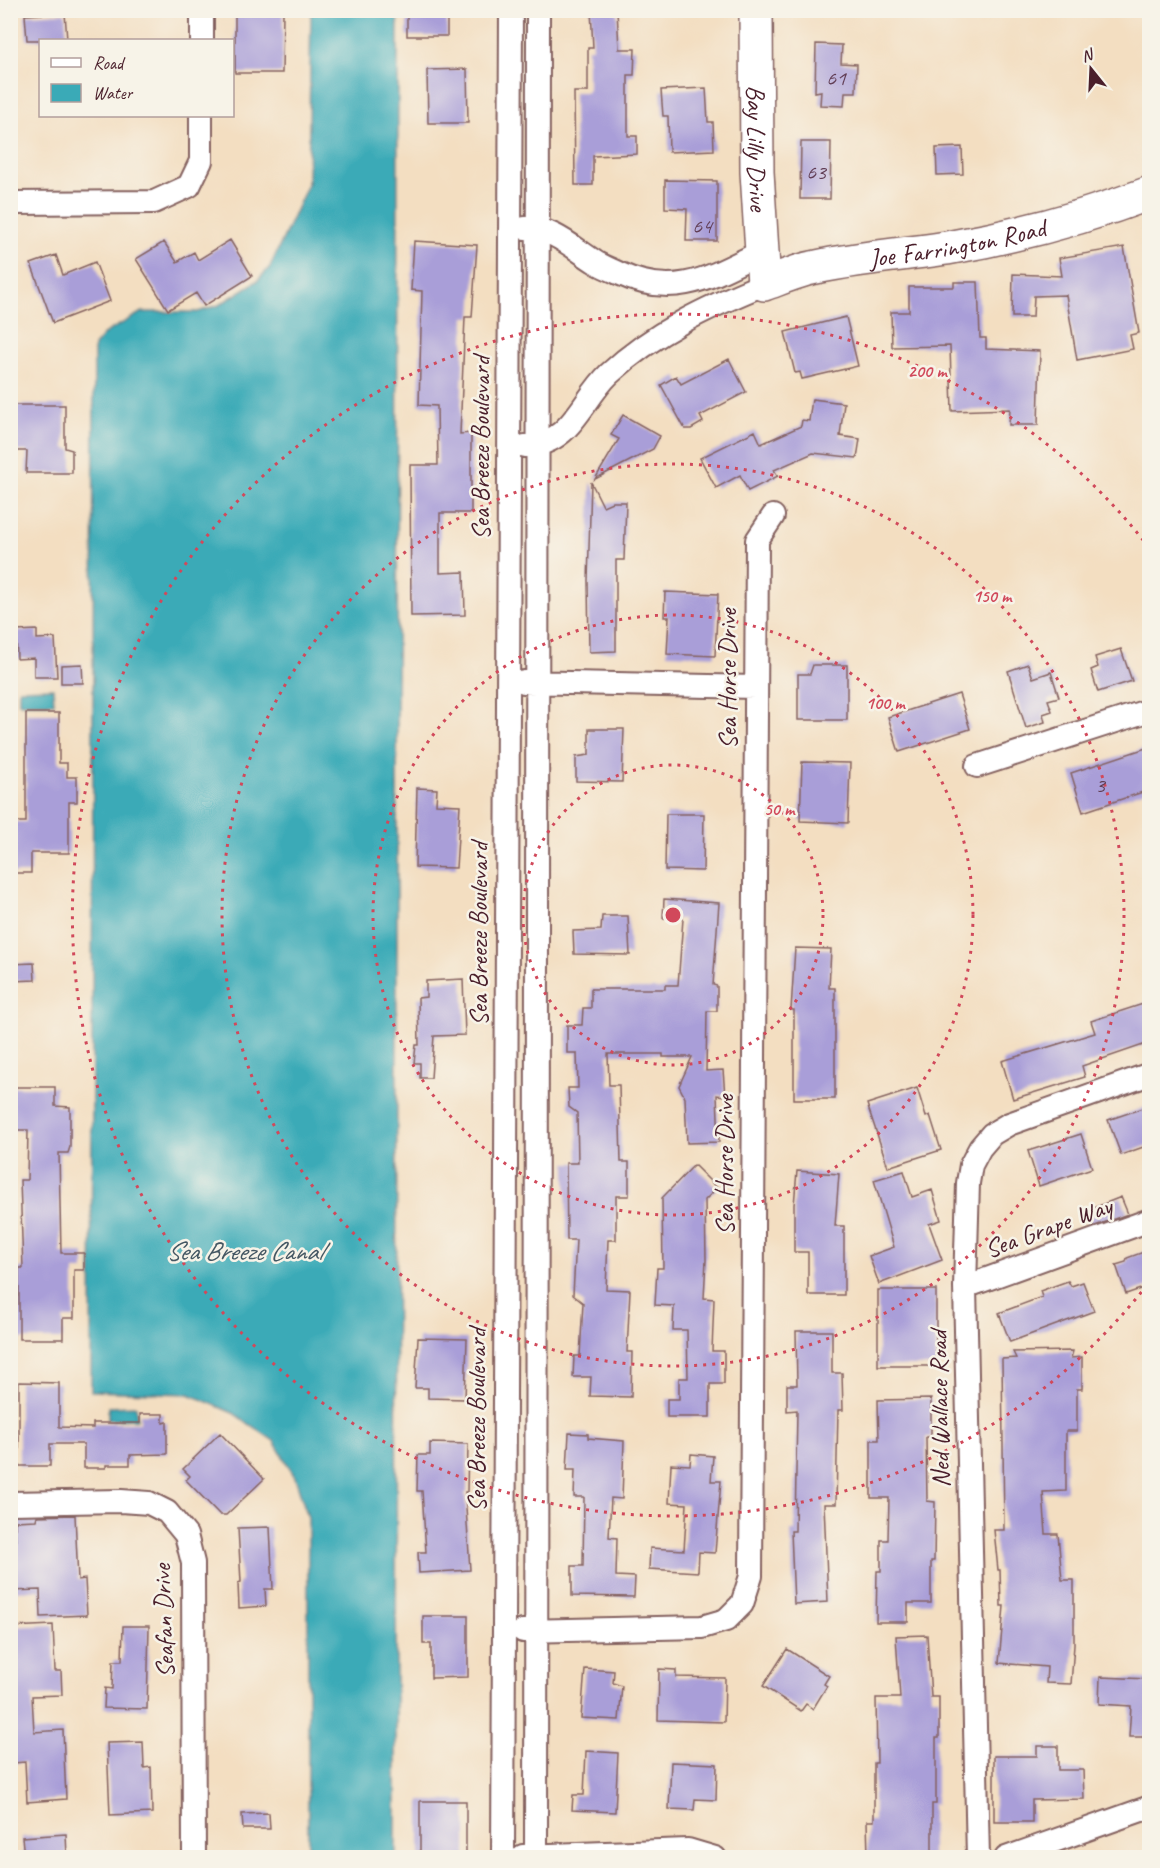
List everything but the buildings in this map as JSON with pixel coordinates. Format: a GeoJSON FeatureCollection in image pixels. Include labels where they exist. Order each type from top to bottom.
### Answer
{"type":"FeatureCollection","features":[{"type":"Feature","properties":{"kind":"main road","name":"Bay Lilly Drive"},"geometry":{"type":"LineString","coordinates":[[756,10],[757,171],[764,284]]}},
{"type":"Feature","properties":{"kind":"main road","name":"Joe Farrington Road"},"geometry":{"type":"LineString","coordinates":[[764,284],[806,270],[834,264],[946,248],[1018,234],[1114,207],[1149,193]]}},
{"type":"Feature","properties":{"kind":"street"},"geometry":{"type":"LineString","coordinates":[[202,10],[202,39]]}},
{"type":"Feature","properties":{"kind":"street","name":"Sea Breeze Boulevard"},"geometry":{"type":"LineString","coordinates":[[503,1856],[511,10]]}},
{"type":"Feature","properties":{"kind":"street"},"geometry":{"type":"LineString","coordinates":[[536,1857],[538,10]]}},
{"type":"Feature","properties":{"kind":"street"},"geometry":{"type":"LineString","coordinates":[[10,202],[154,202],[189,186],[201,161],[201,117]]}},
{"type":"Feature","properties":{"kind":"street"},"geometry":{"type":"LineString","coordinates":[[510,228],[538,228],[568,242],[596,263],[628,278],[651,284],[681,285],[696,282],[761,252]]}},
{"type":"Feature","properties":{"kind":"street"},"geometry":{"type":"LineString","coordinates":[[509,447],[538,446],[560,435],[575,420],[608,376],[635,352],[664,331],[688,318],[764,284]]}},
{"type":"Feature","properties":{"kind":"street"},"geometry":{"type":"LineString","coordinates":[[681,285],[688,318]]}},
{"type":"Feature","properties":{"kind":"street","name":"Sea Horse Drive"},"geometry":{"type":"LineString","coordinates":[[504,1630],[702,1627],[726,1620],[742,1604],[751,1576],[757,540],[773,516]]}},
{"type":"Feature","properties":{"kind":"street"},"geometry":{"type":"LineString","coordinates":[[508,682],[755,687]]}},
{"type":"Feature","properties":{"kind":"street"},"geometry":{"type":"LineString","coordinates":[[977,766],[1149,710]]}},
{"type":"Feature","properties":{"kind":"street","name":"Ned Wallace Road"},"geometry":{"type":"LineString","coordinates":[[978,1857],[965,1287],[968,1183],[971,1165],[980,1148],[992,1134],[1009,1124],[1149,1074]]}},
{"type":"Feature","properties":{"kind":"street","name":"Sea Grape Way"},"geometry":{"type":"LineString","coordinates":[[965,1287],[1149,1220]]}},
{"type":"Feature","properties":{"kind":"street","name":"Seafan Drive"},"geometry":{"type":"LineString","coordinates":[[10,1503],[121,1501],[149,1503],[167,1512],[186,1535],[193,1563],[194,1857]]}},
{"type":"Feature","properties":{"kind":"street"},"geometry":{"type":"LineString","coordinates":[[1006,1857],[1149,1807]]}},
{"type":"Feature","properties":{"kind":"street"},"geometry":{"type":"LineString","coordinates":[[503,1856],[536,1857],[688,1850],[715,1857]]}},
{"type":"Feature","properties":{"kind":"water","name":"Sea Breeze Canal"},"geometry":{"type":"Polygon","coordinates":[[[311,11],[398,11],[396,1858],[308,1857],[308,1518],[295,1477],[274,1441],[233,1413],[189,1394],[91,1391],[94,346],[105,333],[142,312],[198,312],[219,305],[257,281],[270,267],[308,184],[311,11]]]}},
{"type":"Feature","properties":{"kind":"water"},"geometry":{"type":"Polygon","coordinates":[[[53,688],[54,703],[19,703],[19,689],[53,688]]]}},
{"type":"Feature","properties":{"kind":"water"},"geometry":{"type":"Polygon","coordinates":[[[136,1406],[137,1419],[108,1420],[108,1407],[136,1406]]]}}]}
